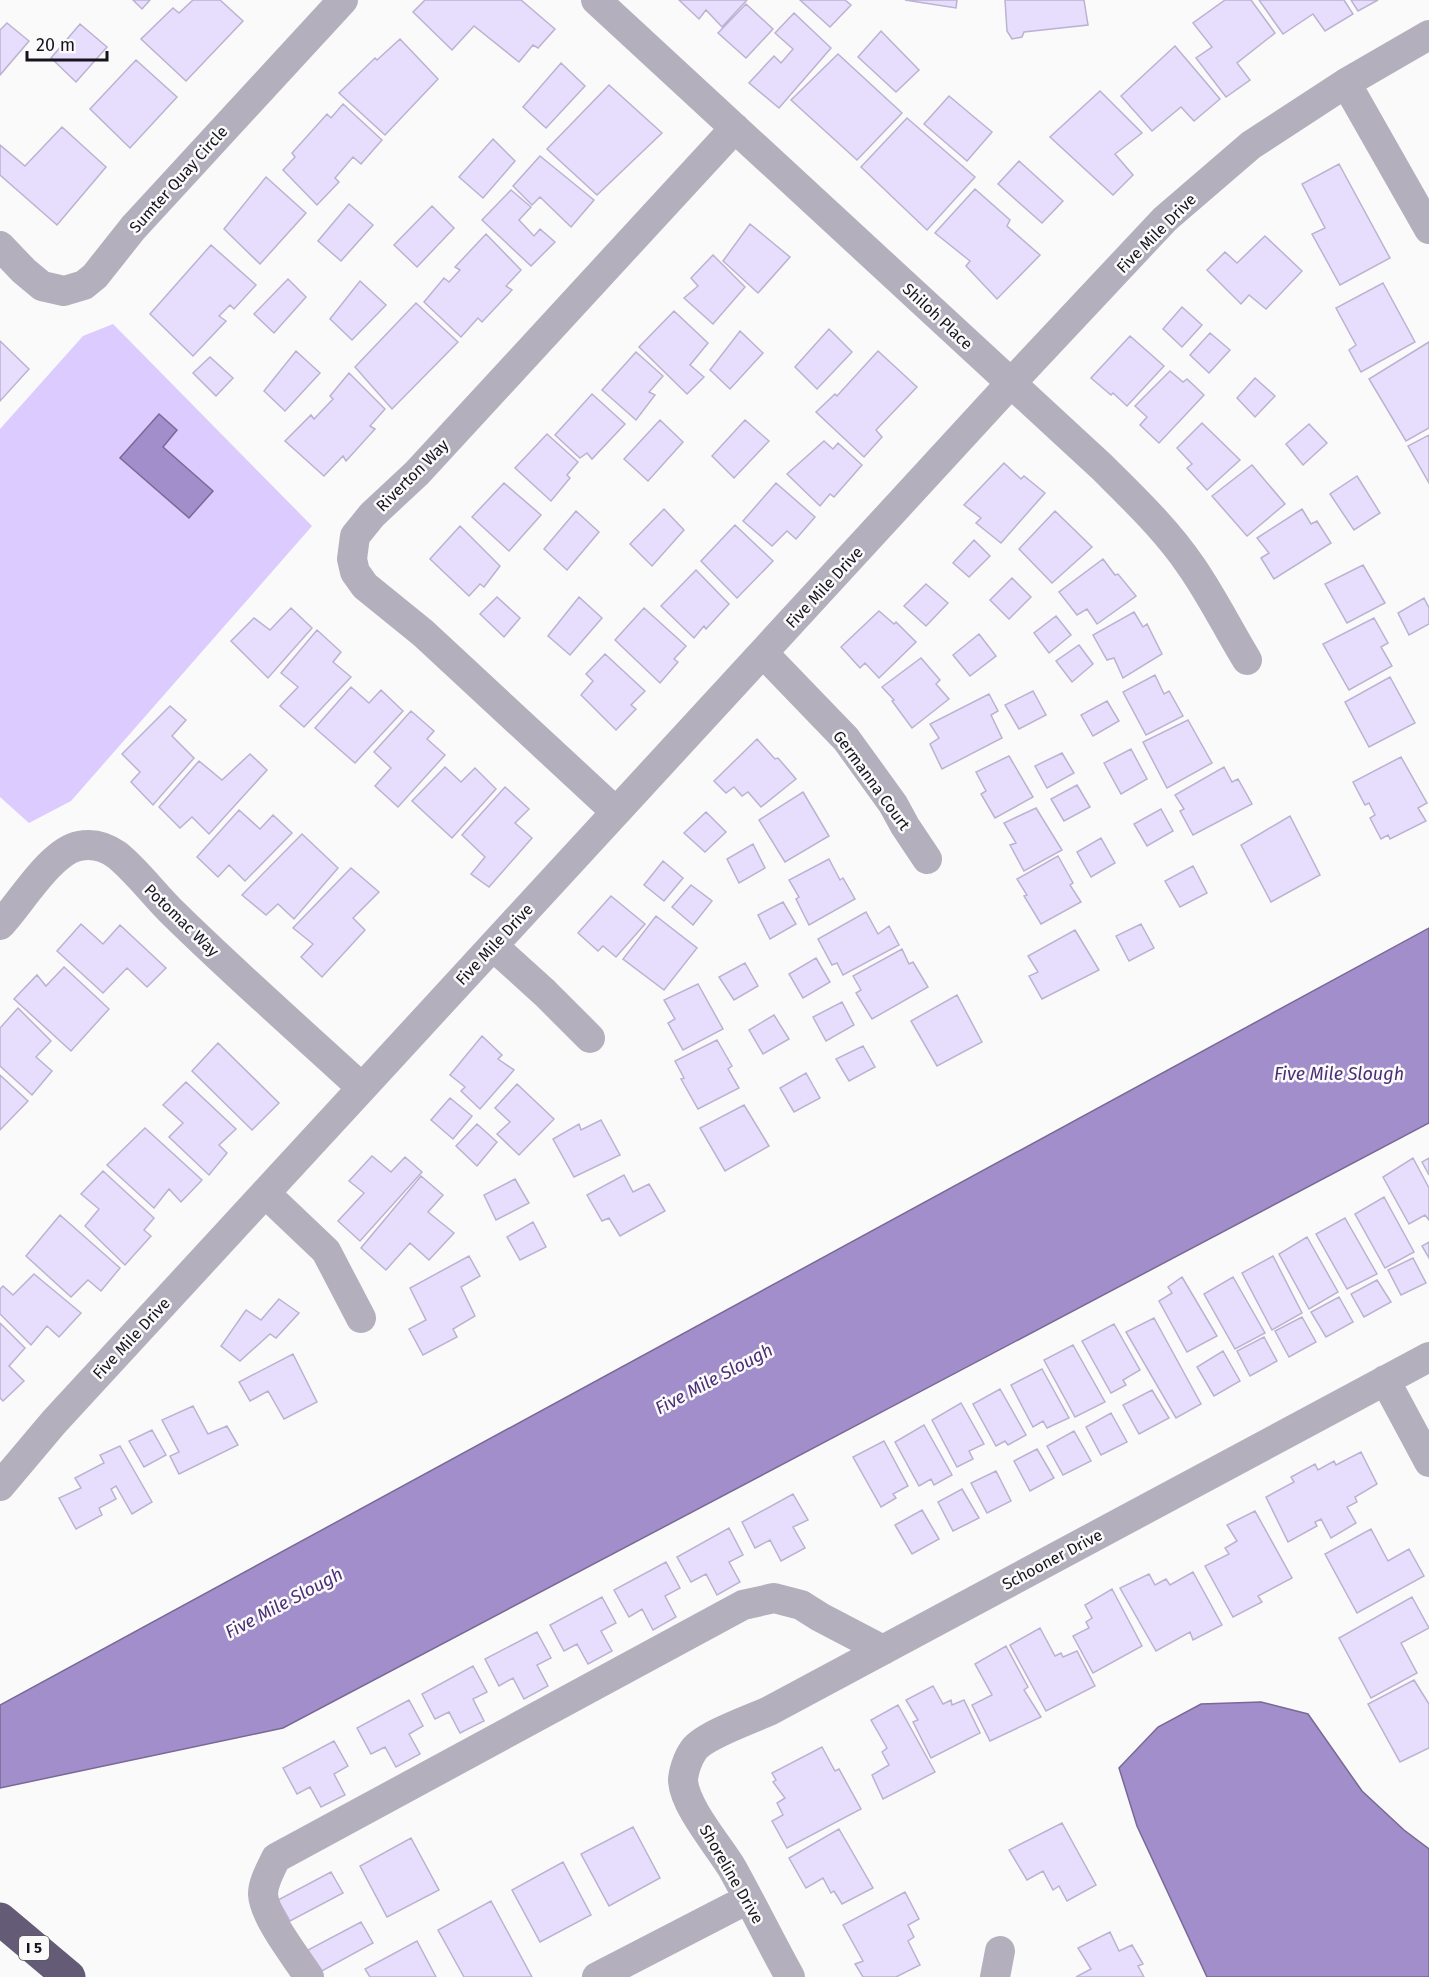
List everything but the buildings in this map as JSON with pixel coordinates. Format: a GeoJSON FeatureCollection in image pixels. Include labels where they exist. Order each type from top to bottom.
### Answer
{"type":"FeatureCollection","features":[{"type":"Feature","properties":{"kind":"highway","name":"I 5"},"geometry":{"type":"LineString","coordinates":[[0,1919],[69,1977]]}},
{"type":"Feature","properties":{"kind":"street","name":"Sumter Quay Circle"},"geometry":{"type":"LineString","coordinates":[[0,246],[24,272],[42,286],[64,291],[84,285],[95,276],[133,228],[343,0]]}},
{"type":"Feature","properties":{"kind":"street","name":"Shiloh Place"},"geometry":{"type":"LineString","coordinates":[[596,0],[1102,467],[1142,507],[1190,564],[1214,600],[1225,624],[1247,660]]}},
{"type":"Feature","properties":{"kind":"street","name":"Five Mile Drive"},"geometry":{"type":"LineString","coordinates":[[0,1485],[54,1422],[264,1193],[1165,219],[1251,145],[1346,83],[1429,35]]}},
{"type":"Feature","properties":{"kind":"street"},"geometry":{"type":"LineString","coordinates":[[1346,83],[1429,229]]}},
{"type":"Feature","properties":{"kind":"street","name":"Riverton Way"},"geometry":{"type":"LineString","coordinates":[[616,812],[423,633],[364,586],[355,572],[352,559],[355,536],[372,515],[417,473],[735,128]]}},
{"type":"Feature","properties":{"kind":"street","name":"Germanna Court"},"geometry":{"type":"LineString","coordinates":[[763,653],[846,739],[893,804],[927,859]]}},
{"type":"Feature","properties":{"kind":"street","name":"Potomac Way"},"geometry":{"type":"LineString","coordinates":[[0,925],[51,862],[67,849],[93,845],[105,848],[117,856],[173,914],[362,1088]]}},
{"type":"Feature","properties":{"kind":"street"},"geometry":{"type":"LineString","coordinates":[[493,946],[590,1038]]}},
{"type":"Feature","properties":{"kind":"street"},"geometry":{"type":"LineString","coordinates":[[264,1193],[326,1251],[362,1318]]}},
{"type":"Feature","properties":{"kind":"street","name":"Schooner Drive"},"geometry":{"type":"LineString","coordinates":[[685,1769],[692,1751],[722,1731],[769,1711],[1429,1357]]}},
{"type":"Feature","properties":{"kind":"street"},"geometry":{"type":"LineString","coordinates":[[1385,1380],[1429,1462]]}},
{"type":"Feature","properties":{"kind":"street"},"geometry":{"type":"LineString","coordinates":[[309,1977],[268,1913],[263,1894],[266,1880],[276,1858],[743,1605],[774,1598],[801,1605],[883,1650]]}},
{"type":"Feature","properties":{"kind":"street","name":"Shoreline Drive"},"geometry":{"type":"LineString","coordinates":[[685,1769],[683,1782],[690,1803],[730,1866],[790,1977]]}},
{"type":"Feature","properties":{"kind":"street"},"geometry":{"type":"LineString","coordinates":[[597,1977],[748,1899]]}},
{"type":"Feature","properties":{"kind":"shaded area"},"geometry":{"type":"Polygon","coordinates":[[[113,324],[312,526],[71,801],[29,823],[0,797],[0,429],[83,336],[113,324]]]}},
{"type":"Feature","properties":{"kind":"water"},"geometry":{"type":"Polygon","coordinates":[[[159,414],[177,430],[163,447],[213,491],[189,518],[120,458],[159,414]]]}},
{"type":"Feature","properties":{"kind":"water","name":"Five Mile Slough"},"geometry":{"type":"Polygon","coordinates":[[[1429,928],[1429,1123],[283,1728],[0,1788],[0,1705],[1429,928]]]}},
{"type":"Feature","properties":{"kind":"water"},"geometry":{"type":"Polygon","coordinates":[[[1261,1702],[1308,1714],[1362,1791],[1404,1830],[1429,1849],[1429,1977],[1207,1977],[1137,1826],[1119,1768],[1158,1727],[1201,1704],[1261,1702]]]}}]}
